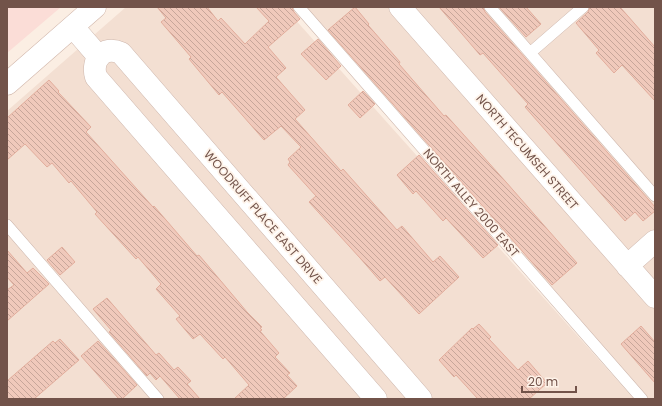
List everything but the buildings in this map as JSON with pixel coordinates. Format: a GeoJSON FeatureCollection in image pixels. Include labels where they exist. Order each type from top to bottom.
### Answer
{"type":"FeatureCollection","features":[{"type":"Feature","properties":{"kind":"street"},"geometry":{"type":"LineString","coordinates":[[7,84],[95,7]]}},
{"type":"Feature","properties":{"kind":"street","name":"NORTH TECUMSEH STREET"},"geometry":{"type":"LineString","coordinates":[[400,7],[655,297]]}},
{"type":"Feature","properties":{"kind":"street"},"geometry":{"type":"LineString","coordinates":[[73,27],[99,57],[95,67],[96,77],[376,399]]}},
{"type":"Feature","properties":{"kind":"street","name":"WOODRUFF PLACE EAST DRIVE"},"geometry":{"type":"LineString","coordinates":[[99,57],[110,51],[120,53],[421,399]]}},
{"type":"Feature","properties":{"kind":"street"},"geometry":{"type":"LineString","coordinates":[[627,266],[655,241]]}},
{"type":"Feature","properties":{"kind":"lane","name":"NORTH ALLEY 2000 EAST"},"geometry":{"type":"LineString","coordinates":[[300,7],[642,399]]}},
{"type":"Feature","properties":{"kind":"lane"},"geometry":{"type":"LineString","coordinates":[[490,7],[655,196]]}},
{"type":"Feature","properties":{"kind":"lane"},"geometry":{"type":"LineString","coordinates":[[530,53],[583,7]]}},
{"type":"Feature","properties":{"kind":"lane"},"geometry":{"type":"LineString","coordinates":[[7,225],[158,399]]}},
{"type":"Feature","properties":{"kind":"shaded area"},"geometry":{"type":"Polygon","coordinates":[[[7,7],[61,7],[7,53],[7,7]]]}},
{"type":"Feature","properties":{"kind":"shaded area"},"geometry":{"type":"Polygon","coordinates":[[[126,7],[284,7],[634,399],[7,399],[7,111],[126,7]]]}},
{"type":"Feature","properties":{"kind":"shaded area"},"geometry":{"type":"Polygon","coordinates":[[[305,7],[655,7],[655,399],[649,399],[305,7]]]}}]}
